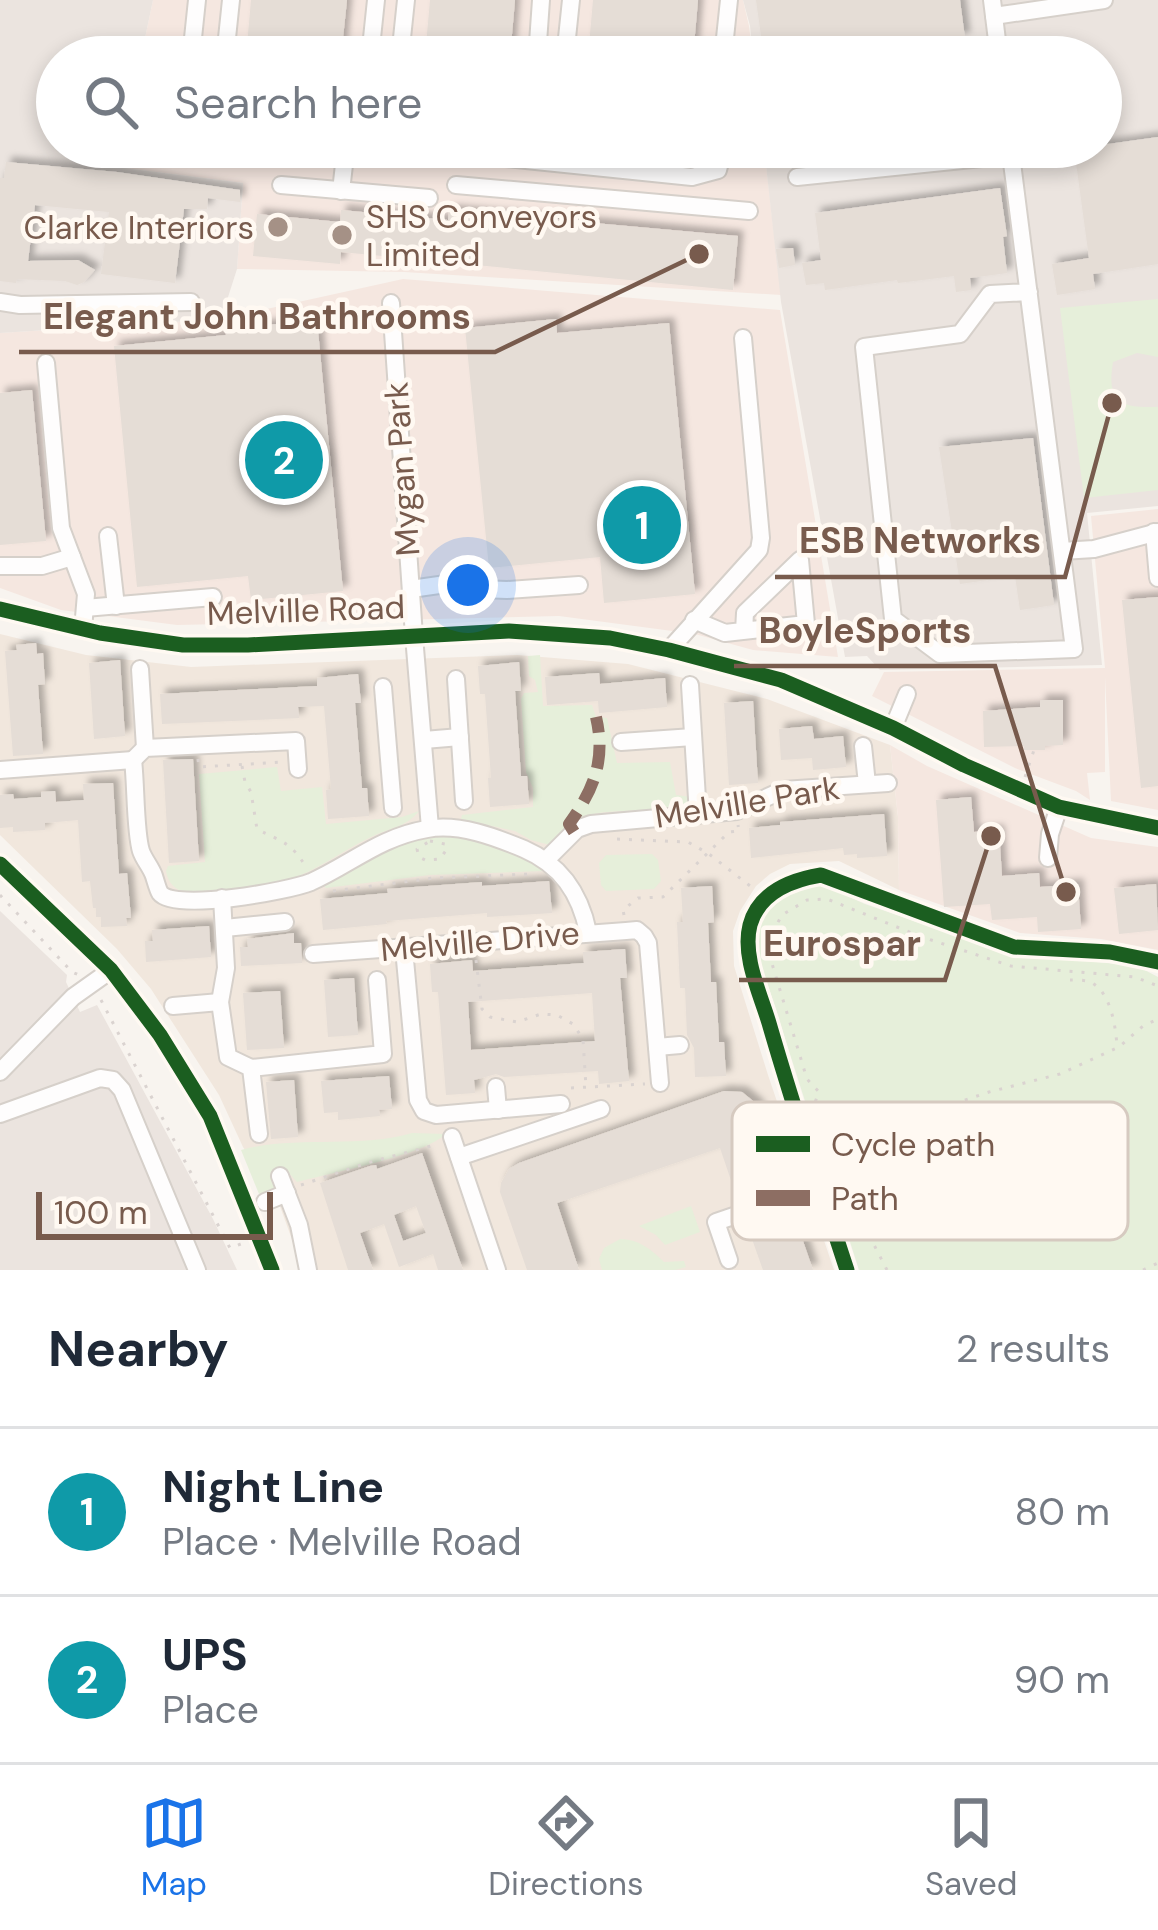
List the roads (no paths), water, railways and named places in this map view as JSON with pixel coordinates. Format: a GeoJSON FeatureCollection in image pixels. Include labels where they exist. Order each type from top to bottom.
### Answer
{"type":"FeatureCollection","features":[{"type":"Feature","properties":{"kind":"street"},"geometry":{"type":"LineString","coordinates":[[193,36],[197,0]]}},
{"type":"Feature","properties":{"kind":"street"},"geometry":{"type":"LineString","coordinates":[[228,36],[231,0]]}},
{"type":"Feature","properties":{"kind":"street"},"geometry":{"type":"LineString","coordinates":[[372,36],[376,0]]}},
{"type":"Feature","properties":{"kind":"street"},"geometry":{"type":"LineString","coordinates":[[402,36],[406,0]]}},
{"type":"Feature","properties":{"kind":"street"},"geometry":{"type":"LineString","coordinates":[[539,36],[541,0]]}},
{"type":"Feature","properties":{"kind":"street"},"geometry":{"type":"LineString","coordinates":[[567,36],[571,0]]}},
{"type":"Feature","properties":{"kind":"street"},"geometry":{"type":"LineString","coordinates":[[725,36],[729,0]]}},
{"type":"Feature","properties":{"kind":"street"},"geometry":{"type":"LineString","coordinates":[[993,8],[1104,0]]}},
{"type":"Feature","properties":{"kind":"street"},"geometry":{"type":"LineString","coordinates":[[194,27],[228,33]]}},
{"type":"Feature","properties":{"kind":"street"},"geometry":{"type":"LineString","coordinates":[[539,32],[561,36]]}},
{"type":"Feature","properties":{"kind":"street"},"geometry":{"type":"LineString","coordinates":[[341,191],[344,168]]}},
{"type":"Feature","properties":{"kind":"street"},"geometry":{"type":"LineString","coordinates":[[516,190],[522,168]]}},
{"type":"Feature","properties":{"kind":"street"},"geometry":{"type":"LineString","coordinates":[[636,168],[692,177],[719,168]]}},
{"type":"Feature","properties":{"kind":"street"},"geometry":{"type":"LineString","coordinates":[[797,177],[871,168]]}},
{"type":"Feature","properties":{"kind":"street"},"geometry":{"type":"LineString","coordinates":[[1013,168],[1029,292],[1062,551],[1074,649],[940,654],[893,619],[864,346],[960,334],[990,294],[1029,292]]}},
{"type":"Feature","properties":{"kind":"street"},"geometry":{"type":"LineString","coordinates":[[690,206],[692,177]]}},
{"type":"Feature","properties":{"kind":"street"},"geometry":{"type":"LineString","coordinates":[[280,185],[429,198]]}},
{"type":"Feature","properties":{"kind":"street"},"geometry":{"type":"LineString","coordinates":[[456,185],[749,211]]}},
{"type":"Feature","properties":{"kind":"street"},"geometry":{"type":"LineString","coordinates":[[0,302],[191,302]]}},
{"type":"Feature","properties":{"kind":"street","name":"Mygan Park"},"geometry":{"type":"LineString","coordinates":[[391,302],[414,636]]}},
{"type":"Feature","properties":{"kind":"street"},"geometry":{"type":"LineString","coordinates":[[669,650],[758,550],[743,338]]}},
{"type":"Feature","properties":{"kind":"street"},"geometry":{"type":"LineString","coordinates":[[46,363],[61,528],[86,594],[83,629]]}},
{"type":"Feature","properties":{"kind":"street"},"geometry":{"type":"LineString","coordinates":[[1062,551],[1094,549],[1156,532],[1158,578]]}},
{"type":"Feature","properties":{"kind":"street"},"geometry":{"type":"LineString","coordinates":[[108,536],[116,605]]}},
{"type":"Feature","properties":{"kind":"street"},"geometry":{"type":"LineString","coordinates":[[0,566],[42,566],[72,557]]}},
{"type":"Feature","properties":{"kind":"street"},"geometry":{"type":"LineString","coordinates":[[694,620],[725,633],[744,631],[806,624],[800,560],[745,613],[744,631]]}},
{"type":"Feature","properties":{"kind":"street"},"geometry":{"type":"LineString","coordinates":[[411,589],[460,582],[507,590],[579,585]]}},
{"type":"Feature","properties":{"kind":"street"},"geometry":{"type":"LineString","coordinates":[[85,608],[213,597]]}},
{"type":"Feature","properties":{"kind":"street","name":"Melville Road"},"geometry":{"type":"LineString","coordinates":[[0,609],[83,629],[183,645],[509,631],[610,638],[781,680],[1058,807],[1158,829]]}},
{"type":"Feature","properties":{"kind":"street"},"geometry":{"type":"LineString","coordinates":[[414,636],[430,834]]}},
{"type":"Feature","properties":{"kind":"street"},"geometry":{"type":"LineString","coordinates":[[140,670],[141,851],[159,892],[171,901],[292,889],[363,851],[409,833],[449,828],[496,837],[553,866],[576,896],[588,932]]}},
{"type":"Feature","properties":{"kind":"street"},"geometry":{"type":"LineString","coordinates":[[456,679],[464,801]]}},
{"type":"Feature","properties":{"kind":"street"},"geometry":{"type":"LineString","coordinates":[[690,685],[698,814]]}},
{"type":"Feature","properties":{"kind":"street"},"geometry":{"type":"LineString","coordinates":[[383,687],[393,808]]}},
{"type":"Feature","properties":{"kind":"street"},"geometry":{"type":"LineString","coordinates":[[893,728],[907,694]]}},
{"type":"Feature","properties":{"kind":"street"},"geometry":{"type":"LineString","coordinates":[[424,740],[460,737]]}},
{"type":"Feature","properties":{"kind":"street"},"geometry":{"type":"LineString","coordinates":[[621,742],[693,737]]}},
{"type":"Feature","properties":{"kind":"street"},"geometry":{"type":"LineString","coordinates":[[0,770],[196,746],[296,741],[298,765]]}},
{"type":"Feature","properties":{"kind":"street"},"geometry":{"type":"LineString","coordinates":[[863,746],[867,784]]}},
{"type":"Feature","properties":{"kind":"street"},"geometry":{"type":"LineString","coordinates":[[390,770],[425,767]]}},
{"type":"Feature","properties":{"kind":"street","name":"Melville Park"},"geometry":{"type":"LineString","coordinates":[[553,866],[578,830],[591,824],[737,811],[783,790],[888,783]]}},
{"type":"Feature","properties":{"kind":"street"},"geometry":{"type":"LineString","coordinates":[[1048,858],[1058,807]]}},
{"type":"Feature","properties":{"kind":"street"},"geometry":{"type":"LineString","coordinates":[[0,863],[101,978],[160,1035],[210,1116],[272,1270]]}},
{"type":"Feature","properties":{"kind":"street"},"geometry":{"type":"LineString","coordinates":[[794,1102],[748,951],[751,923],[764,898],[794,880],[821,875],[1014,946],[1110,952],[1158,962]]}},
{"type":"Feature","properties":{"kind":"street"},"geometry":{"type":"LineString","coordinates":[[222,898],[226,968],[220,1002],[228,1057],[251,1068],[383,1054],[377,980]]}},
{"type":"Feature","properties":{"kind":"street"},"geometry":{"type":"LineString","coordinates":[[225,928],[285,922]]}},
{"type":"Feature","properties":{"kind":"street","name":"Melville Drive"},"geometry":{"type":"LineString","coordinates":[[314,954],[588,932],[635,933],[648,944],[657,1047]]}},
{"type":"Feature","properties":{"kind":"street"},"geometry":{"type":"LineString","coordinates":[[404,949],[418,1100],[424,1111],[436,1115],[561,1104]]}},
{"type":"Feature","properties":{"kind":"street"},"geometry":{"type":"LineString","coordinates":[[0,1072],[73,997],[101,978]]}},
{"type":"Feature","properties":{"kind":"street"},"geometry":{"type":"LineString","coordinates":[[173,1006],[220,1002]]}},
{"type":"Feature","properties":{"kind":"street"},"geometry":{"type":"LineString","coordinates":[[660,1083],[657,1047],[680,1045]]}},
{"type":"Feature","properties":{"kind":"street"},"geometry":{"type":"LineString","coordinates":[[251,1068],[259,1134]]}},
{"type":"Feature","properties":{"kind":"street"},"geometry":{"type":"LineString","coordinates":[[0,1114],[100,1078],[113,1080],[137,1121],[197,1270]]}},
{"type":"Feature","properties":{"kind":"street"},"geometry":{"type":"LineString","coordinates":[[496,1087],[498,1110]]}},
{"type":"Feature","properties":{"kind":"street"},"geometry":{"type":"LineString","coordinates":[[459,1156],[601,1109]]}},
{"type":"Feature","properties":{"kind":"street"},"geometry":{"type":"LineString","coordinates":[[446,1141],[459,1156],[497,1270]]}},
{"type":"Feature","properties":{"kind":"street"},"geometry":{"type":"LineString","coordinates":[[265,1202],[290,1187],[308,1270]]}},
{"type":"Feature","properties":{"kind":"street"},"geometry":{"type":"LineString","coordinates":[[729,1260],[716,1222],[732,1217]]}},
{"type":"Feature","properties":{"kind":"street"},"geometry":{"type":"LineString","coordinates":[[837,1240],[847,1270]]}},
{"type":"Feature","properties":{"kind":"place","name":"Clarke Interiors"},"geometry":{"type":"Point","coordinates":[278,227]}},
{"type":"Feature","properties":{"kind":"place","name":"SHS Conveyors Limited"},"geometry":{"type":"Point","coordinates":[342,235]}},
{"type":"Feature","properties":{"kind":"place","name":"Elegant John Bathrooms"},"geometry":{"type":"Point","coordinates":[699,254]}},
{"type":"Feature","properties":{"kind":"place","name":"ESB Networks"},"geometry":{"type":"Point","coordinates":[1112,403]}},
{"type":"Feature","properties":{"kind":"place","name":"UPS"},"geometry":{"type":"Point","coordinates":[284,460]}},
{"type":"Feature","properties":{"kind":"place","name":"Night Line"},"geometry":{"type":"Point","coordinates":[642,525]}},
{"type":"Feature","properties":{"kind":"place","name":"Eurospar"},"geometry":{"type":"Point","coordinates":[991,836]}},
{"type":"Feature","properties":{"kind":"place","name":"BoyleSports"},"geometry":{"type":"Point","coordinates":[1066,892]}}]}
